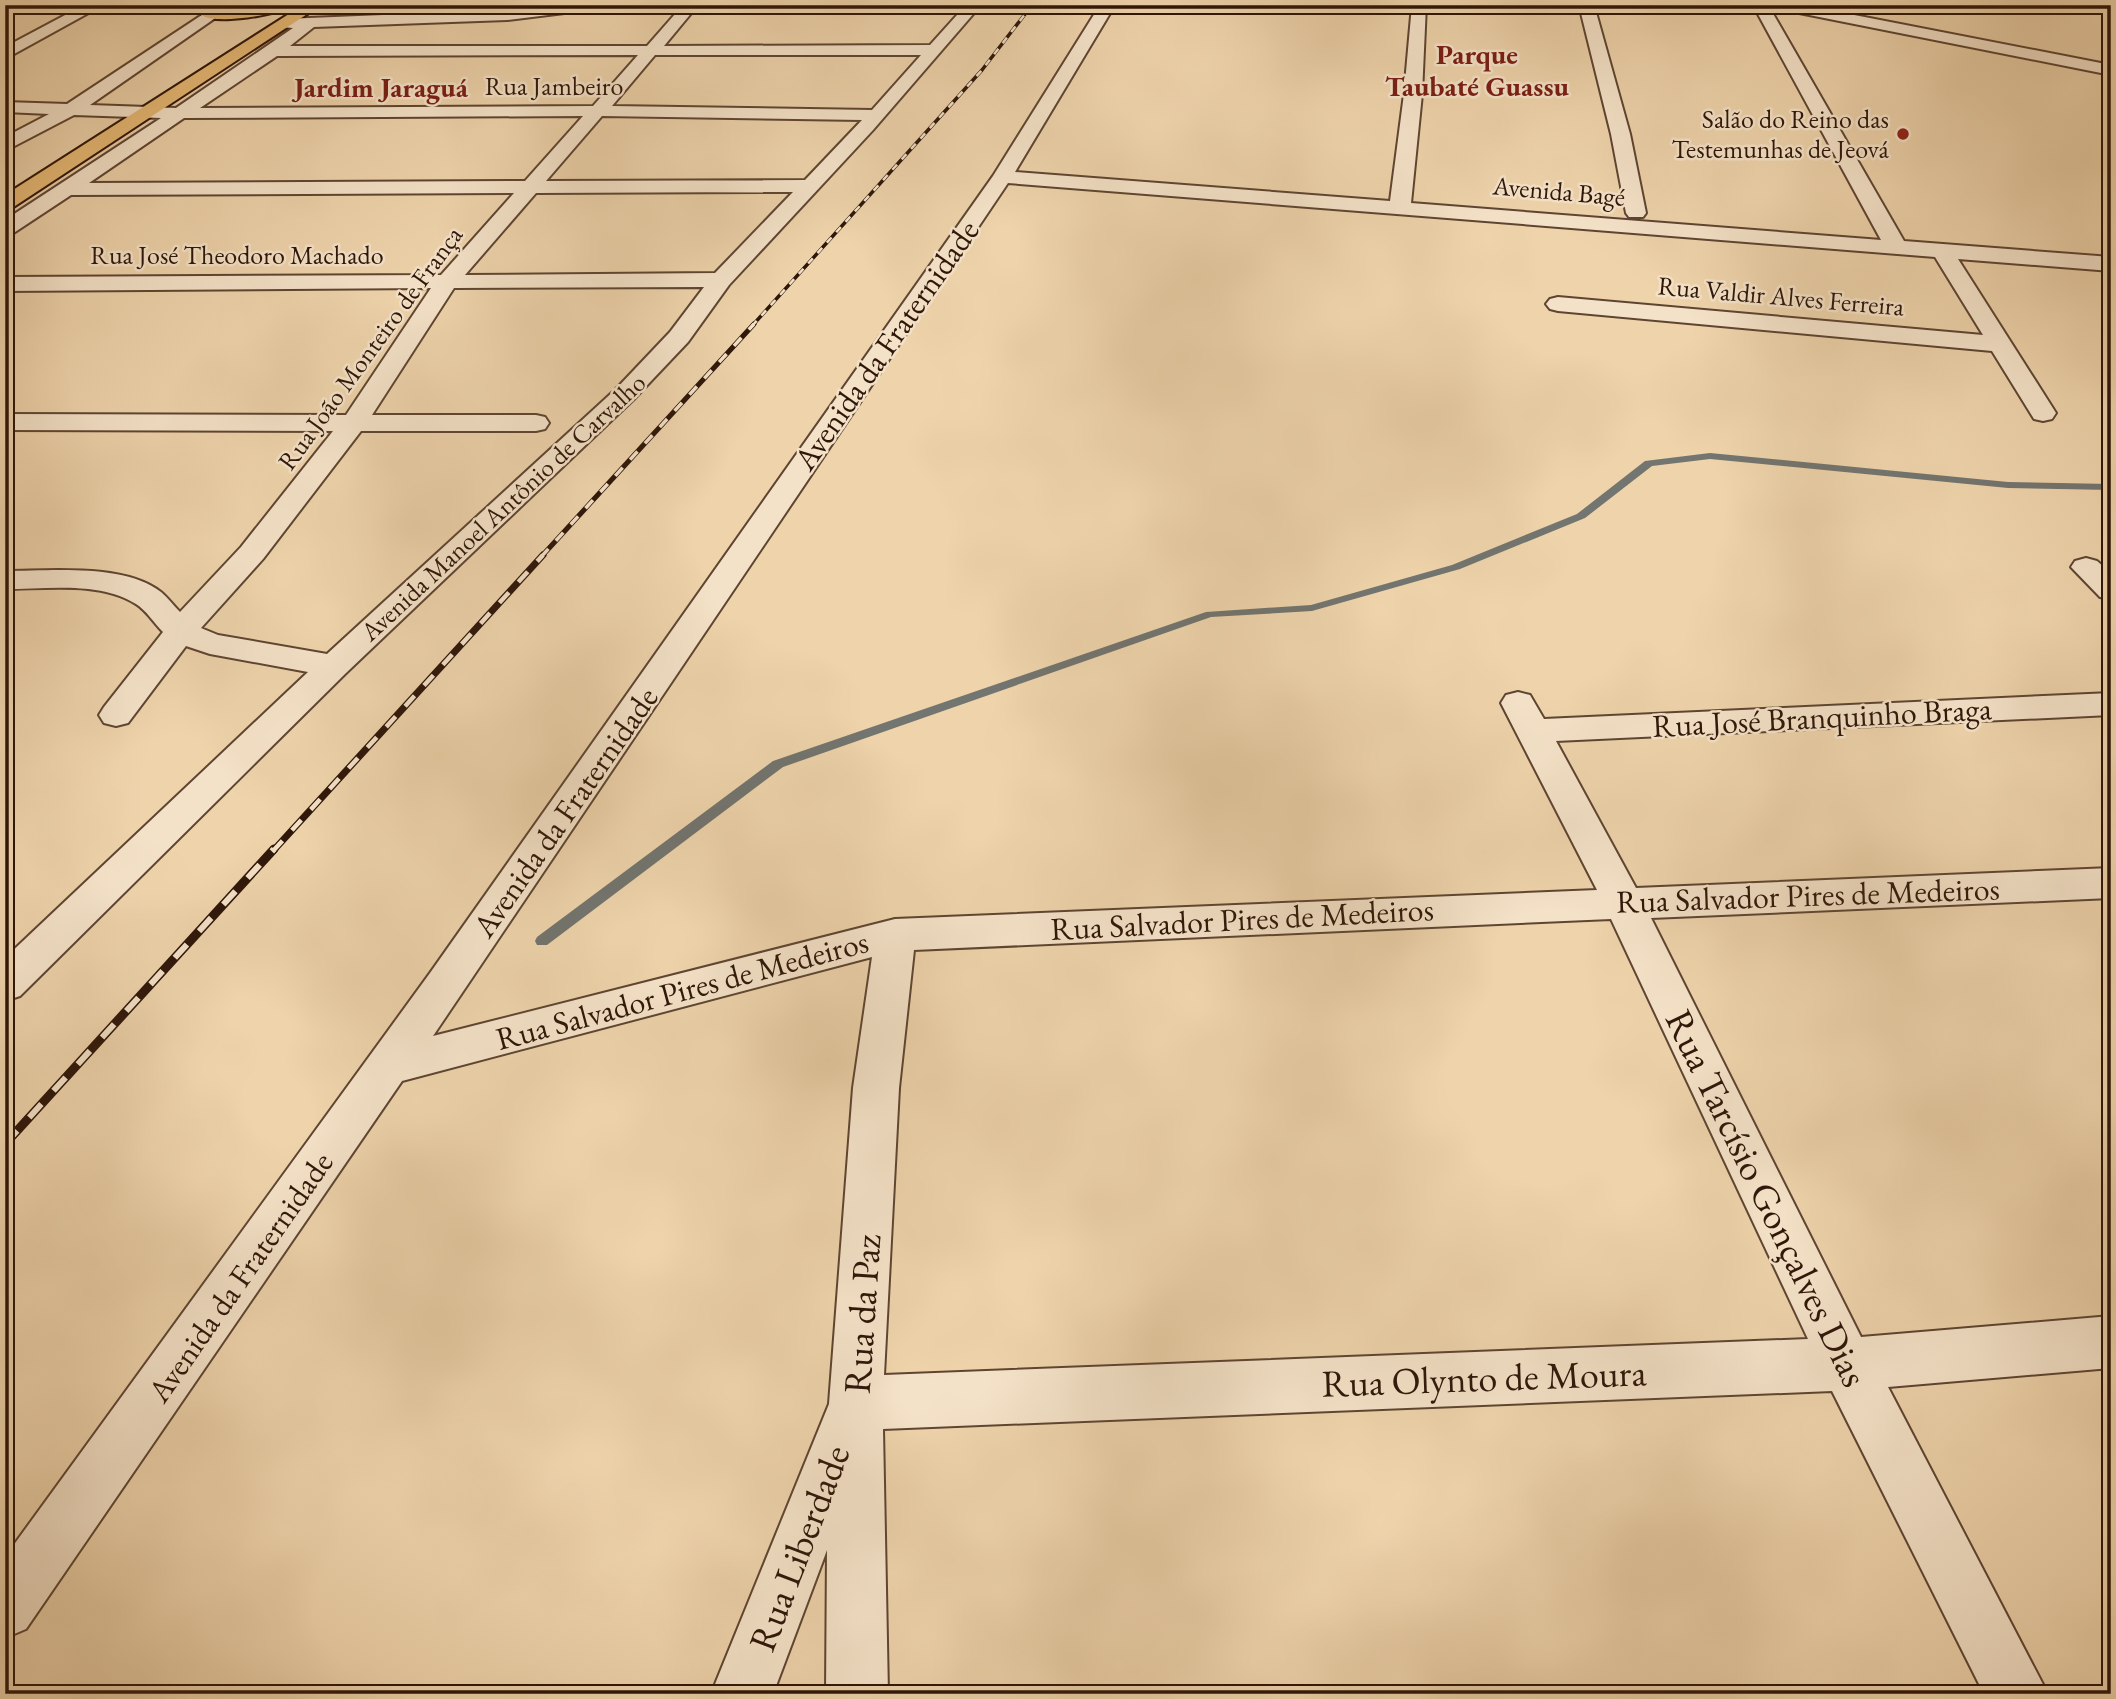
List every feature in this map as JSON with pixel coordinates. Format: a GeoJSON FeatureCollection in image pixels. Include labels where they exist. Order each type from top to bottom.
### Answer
{"type":"FeatureCollection","features":[{"type":"Feature","properties":{"kind":"main road"},"geometry":{"type":"LineString","coordinates":[[210,15],[238,14],[286,5]]}},
{"type":"Feature","properties":{"kind":"main road"},"geometry":{"type":"LineString","coordinates":[[5,187],[75,143],[88,122],[105,110],[156,89],[294,5]]}},
{"type":"Feature","properties":{"kind":"main road"},"geometry":{"type":"LineString","coordinates":[[5,204],[284,24],[311,15]]}},
{"type":"Feature","properties":{"kind":"street"},"geometry":{"type":"LineString","coordinates":[[5,54],[96,5]]}},
{"type":"Feature","properties":{"kind":"street"},"geometry":{"type":"LineString","coordinates":[[5,145],[73,108],[227,5]]}},
{"type":"Feature","properties":{"kind":"street"},"geometry":{"type":"LineString","coordinates":[[5,230],[273,51],[311,15],[507,15],[597,5]]}},
{"type":"Feature","properties":{"kind":"street","name":"Rua João Monteiro de França"},"geometry":{"type":"LineString","coordinates":[[116,715],[180,631],[252,553],[354,422],[446,283],[691,5]]}},
{"type":"Feature","properties":{"kind":"street","name":"Avenida Manoel Antônio de Carvalho"},"geometry":{"type":"LineString","coordinates":[[5,984],[334,666],[625,394],[679,337],[721,280],[877,115],[974,5]]}},
{"type":"Feature","properties":{"kind":"street","name":"Avenida da Fraternidade"},"geometry":{"type":"LineString","coordinates":[[5,1608],[389,1066],[1006,171],[1108,5]]}},
{"type":"Feature","properties":{"kind":"street"},"geometry":{"type":"LineString","coordinates":[[1401,201],[1413,94],[1419,5]]}},
{"type":"Feature","properties":{"kind":"street"},"geometry":{"type":"LineString","coordinates":[[1586,5],[1617,114],[1636,213]]}},
{"type":"Feature","properties":{"kind":"street"},"geometry":{"type":"LineString","coordinates":[[1760,5],[1891,239]]}},
{"type":"Feature","properties":{"kind":"street"},"geometry":{"type":"LineString","coordinates":[[1779,5],[2111,70]]}},
{"type":"Feature","properties":{"kind":"street"},"geometry":{"type":"LineString","coordinates":[[2105,5],[2111,9]]}},
{"type":"Feature","properties":{"kind":"street"},"geometry":{"type":"LineString","coordinates":[[273,51],[933,50]]}},
{"type":"Feature","properties":{"kind":"street","name":"Rua Jambeiro"},"geometry":{"type":"LineString","coordinates":[[5,107],[180,113],[597,111],[877,115]]}},
{"type":"Feature","properties":{"kind":"street","name":"Avenida Bagé"},"geometry":{"type":"LineString","coordinates":[[1006,171],[1891,239],[2111,249]]}},
{"type":"Feature","properties":{"kind":"street"},"geometry":{"type":"LineString","coordinates":[[65,189],[809,187]]}},
{"type":"Feature","properties":{"kind":"street","name":"Avenida Bagé"},"geometry":{"type":"LineString","coordinates":[[1401,201],[1636,213],[1891,239],[1941,249],[2111,264]]}},
{"type":"Feature","properties":{"kind":"street"},"geometry":{"type":"LineString","coordinates":[[1941,249],[2043,413]]}},
{"type":"Feature","properties":{"kind":"street","name":"Rua José Theodoro Machado"},"geometry":{"type":"LineString","coordinates":[[5,284],[721,280]]}},
{"type":"Feature","properties":{"kind":"street","name":"Rua Valdir Alves Ferreira"},"geometry":{"type":"LineString","coordinates":[[1558,304],[1998,344]]}},
{"type":"Feature","properties":{"kind":"street"},"geometry":{"type":"LineString","coordinates":[[5,422],[536,423]]}},
{"type":"Feature","properties":{"kind":"street"},"geometry":{"type":"LineString","coordinates":[[2086,567],[2111,590]]}},
{"type":"Feature","properties":{"kind":"street"},"geometry":{"type":"LineString","coordinates":[[5,580],[79,580],[122,585],[149,598],[180,631],[210,644],[334,666]]}},
{"type":"Feature","properties":{"kind":"street","name":"Rua José Branquinho Braga"},"geometry":{"type":"LineString","coordinates":[[1525,717],[2111,704]]}},
{"type":"Feature","properties":{"kind":"street","name":"Rua Tarcísio Gonçalves Dias"},"geometry":{"type":"LineString","coordinates":[[1525,717],[1623,902],[1847,1364],[2017,1694]]}},
{"type":"Feature","properties":{"kind":"street","name":"Rua Salvador Pires de Medeiros"},"geometry":{"type":"LineString","coordinates":[[389,1066],[895,935],[2111,883]]}},
{"type":"Feature","properties":{"kind":"street","name":"Rua da Paz"},"geometry":{"type":"LineString","coordinates":[[857,1694],[856,1403],[876,1088],[895,935]]}},
{"type":"Feature","properties":{"kind":"street","name":"Rua Olynto de Moura"},"geometry":{"type":"LineString","coordinates":[[856,1403],[1847,1364],[2111,1342]]}},
{"type":"Feature","properties":{"kind":"street","name":"Rua Liberdade"},"geometry":{"type":"LineString","coordinates":[[742,1694],[856,1403]]}},
{"type":"Feature","properties":{"kind":"waterway"},"geometry":{"type":"LineString","coordinates":[[542,941],[778,764],[1210,614],[1312,608],[1456,567],[1581,516],[1649,463],[1710,456],[2008,485],[2111,487]]}},
{"type":"Feature","properties":{"kind":"railway"},"geometry":{"type":"LineString","coordinates":[[752,326],[982,70],[1032,5]]}},
{"type":"Feature","properties":{"kind":"railway"},"geometry":{"type":"LineString","coordinates":[[541,557],[754,324]]}},
{"type":"Feature","properties":{"kind":"railway"},"geometry":{"type":"LineString","coordinates":[[273,851],[543,555]]}},
{"type":"Feature","properties":{"kind":"railway"},"geometry":{"type":"LineString","coordinates":[[5,1144],[274,849]]}},
{"type":"Feature","properties":{"kind":"place","name":"Salão do Reino das Testemunhas de Jeová"},"geometry":{"type":"Point","coordinates":[1903,134]}},
{"type":"Feature","properties":{"kind":"district","name":"Parque Taubaté Guassu"},"geometry":{"type":"Point","coordinates":[1477,70]}},
{"type":"Feature","properties":{"kind":"district","name":"Jardim Jaraguá"},"geometry":{"type":"Point","coordinates":[381,87]}}]}
